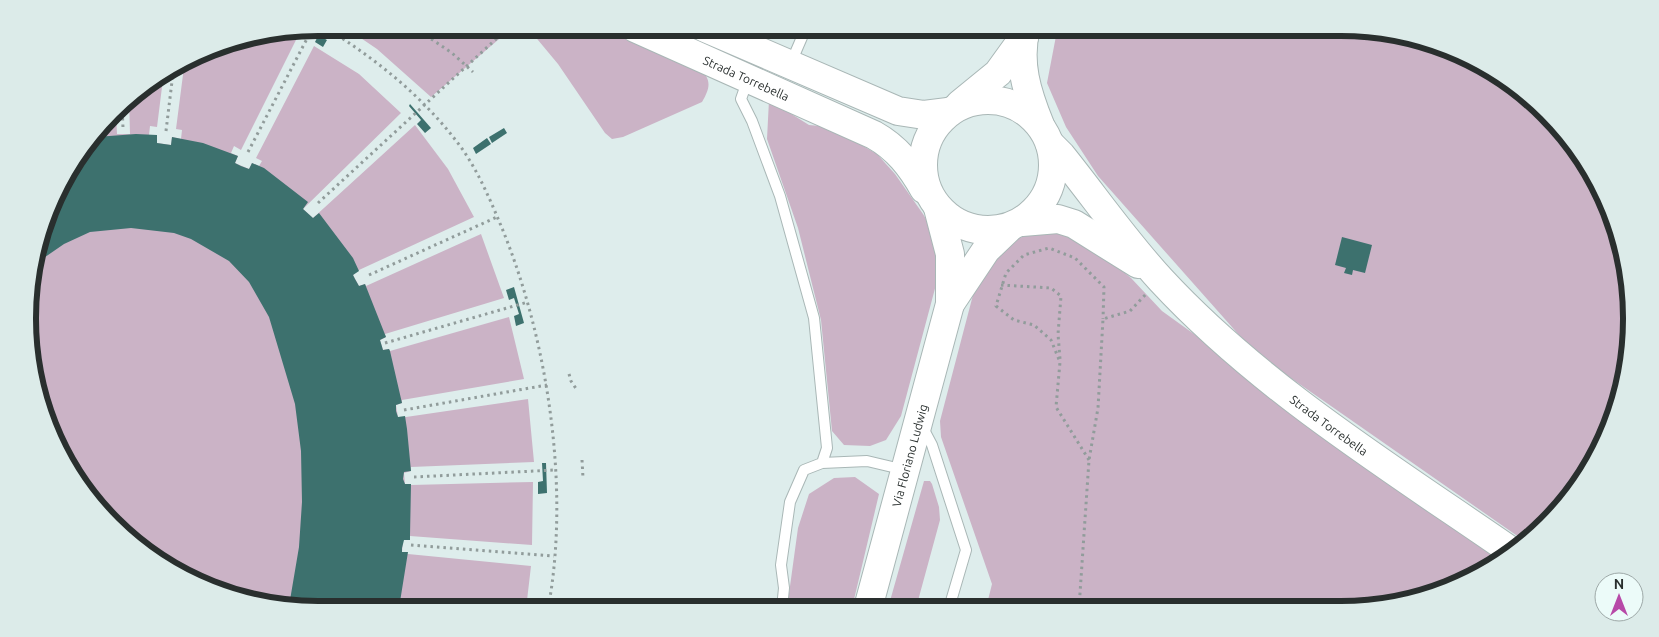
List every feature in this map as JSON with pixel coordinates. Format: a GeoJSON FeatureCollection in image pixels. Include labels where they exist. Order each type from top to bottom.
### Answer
{"type":"FeatureCollection","features":[{"type":"Feature","properties":{"kind":"main road","name":"Strada Torrebella"},"geometry":{"type":"LineString","coordinates":[[653,36],[859,127],[887,142],[913,170],[933,202]]}},
{"type":"Feature","properties":{"kind":"main road"},"geometry":{"type":"LineString","coordinates":[[723,36],[898,111],[924,115],[952,110],[988,99],[1009,103],[1026,112],[1160,279]]}},
{"type":"Feature","properties":{"kind":"main road"},"geometry":{"type":"LineString","coordinates":[[950,304],[950,254],[924,180],[923,161],[926,144],[935,127],[952,110],[998,74],[1022,36]]}},
{"type":"Feature","properties":{"kind":"main road"},"geometry":{"type":"LineString","coordinates":[[950,304],[986,250],[1042,200],[1050,183],[1053,162],[1045,134],[1026,90],[1023,73],[1025,36]]}},
{"type":"Feature","properties":{"kind":"main road"},"geometry":{"type":"LineString","coordinates":[[933,202],[953,220],[972,228],[991,230],[1058,219],[1074,224],[1160,279]]}},
{"type":"Feature","properties":{"kind":"main road","name":"Strada Torrebella"},"geometry":{"type":"LineString","coordinates":[[1160,279],[1206,324],[1268,378],[1505,547]]}},
{"type":"Feature","properties":{"kind":"main road","name":"Via Floriano Ludwig"},"geometry":{"type":"LineString","coordinates":[[870,601],[950,304]]}},
{"type":"Feature","properties":{"kind":"lane"},"geometry":{"type":"LineString","coordinates":[[790,66],[803,36]]}},
{"type":"Feature","properties":{"kind":"lane"},"geometry":{"type":"LineString","coordinates":[[748,78],[740,99],[752,121],[780,196],[814,318],[827,448],[822,463]]}},
{"type":"Feature","properties":{"kind":"lane"},"geometry":{"type":"LineString","coordinates":[[919,420],[932,446],[966,550],[952,601]]}},
{"type":"Feature","properties":{"kind":"lane"},"geometry":{"type":"LineString","coordinates":[[783,601],[784,588],[781,565],[790,502],[804,470],[822,463],[867,461],[905,470]]}},
{"type":"Feature","properties":{"kind":"path"},"geometry":{"type":"LineString","coordinates":[[339,36],[364,51],[425,104],[463,151],[489,195],[516,260],[528,302],[546,385],[555,470],[554,556],[549,601]]}},
{"type":"Feature","properties":{"kind":"path"},"geometry":{"type":"LineString","coordinates":[[427,36],[452,53],[465,67],[473,72]]}},
{"type":"Feature","properties":{"kind":"path"},"geometry":{"type":"LineString","coordinates":[[318,203],[499,36]]}},
{"type":"Feature","properties":{"kind":"path"},"geometry":{"type":"LineString","coordinates":[[248,152],[308,37]]}},
{"type":"Feature","properties":{"kind":"path"},"geometry":{"type":"LineString","coordinates":[[166,131],[173,77]]}},
{"type":"Feature","properties":{"kind":"path"},"geometry":{"type":"LineString","coordinates":[[122,116],[123,128]]}},
{"type":"Feature","properties":{"kind":"path"},"geometry":{"type":"LineString","coordinates":[[369,274],[498,218]]}},
{"type":"Feature","properties":{"kind":"path"},"geometry":{"type":"LineString","coordinates":[[1060,362],[1051,340],[1034,325],[1014,320],[996,306],[1006,273],[1024,255],[1049,248],[1075,258],[1104,287],[1098,408],[1089,460],[1079,601]]}},
{"type":"Feature","properties":{"kind":"path"},"geometry":{"type":"LineString","coordinates":[[1103,319],[1130,311],[1160,279]]}},
{"type":"Feature","properties":{"kind":"path"},"geometry":{"type":"LineString","coordinates":[[1001,286],[1051,288],[1061,296],[1058,334],[1060,362],[1056,407],[1089,460]]}},
{"type":"Feature","properties":{"kind":"path"},"geometry":{"type":"LineString","coordinates":[[385,342],[528,302]]}},
{"type":"Feature","properties":{"kind":"path"},"geometry":{"type":"LineString","coordinates":[[569,374],[577,390]]}},
{"type":"Feature","properties":{"kind":"path"},"geometry":{"type":"LineString","coordinates":[[404,410],[546,385]]}},
{"type":"Feature","properties":{"kind":"path"},"geometry":{"type":"LineString","coordinates":[[582,460],[583,478]]}},
{"type":"Feature","properties":{"kind":"path"},"geometry":{"type":"LineString","coordinates":[[414,477],[555,470]]}},
{"type":"Feature","properties":{"kind":"path"},"geometry":{"type":"LineString","coordinates":[[411,545],[554,556]]}},
{"type":"Feature","properties":{"kind":"shaded area"},"geometry":{"type":"Polygon","coordinates":[[[358,36],[503,36],[431,97],[377,49],[358,36]]]}},
{"type":"Feature","properties":{"kind":"shaded area"},"geometry":{"type":"Polygon","coordinates":[[[535,36],[620,36],[700,69],[709,84],[702,102],[623,137],[612,139],[605,133],[558,64],[535,36]]]}},
{"type":"Feature","properties":{"kind":"shaded area"},"geometry":{"type":"Polygon","coordinates":[[[1056,36],[1340,36],[1396,42],[1431,51],[1482,74],[1527,106],[1553,132],[1585,177],[1594,194],[1613,245],[1622,300],[1623,318],[1620,355],[1608,409],[1585,460],[1553,505],[1519,537],[1255,353],[1098,176],[1066,127],[1047,83],[1056,36]]]}},
{"type":"Feature","properties":{"kind":"shaded area"},"geometry":{"type":"Polygon","coordinates":[[[296,37],[241,150],[234,146],[231,153],[238,156],[235,163],[249,169],[252,163],[259,166],[262,161],[256,158],[314,46],[359,74],[401,113],[303,209],[313,218],[415,125],[448,169],[474,217],[359,270],[353,275],[359,286],[365,284],[366,286],[481,234],[504,298],[385,334],[386,337],[380,340],[383,350],[389,349],[390,351],[509,317],[524,379],[402,400],[402,403],[396,405],[398,417],[406,417],[528,399],[534,462],[411,467],[411,471],[404,473],[405,484],[411,485],[533,482],[532,545],[410,536],[410,540],[403,540],[402,552],[531,566],[527,601],[318,601],[282,598],[245,591],[210,579],[177,563],[132,531],[106,505],[74,460],[58,427],[46,392],[39,355],[36,318],[42,263],[51,228],[74,177],[106,132],[116,122],[117,134],[130,134],[129,109],[132,106],[162,84],[157,127],[150,126],[149,135],[157,135],[157,143],[171,145],[172,137],[181,139],[182,130],[176,129],[184,71],[228,51],[263,42],[296,37]]]}},
{"type":"Feature","properties":{"kind":"shaded area"},"geometry":{"type":"Polygon","coordinates":[[[769,100],[809,125],[830,127],[877,154],[895,174],[941,244],[937,281],[901,416],[886,440],[870,446],[844,445],[832,431],[821,320],[798,228],[767,139],[769,100]]]}},
{"type":"Feature","properties":{"kind":"shaded area"},"geometry":{"type":"Polygon","coordinates":[[[1047,227],[1090,245],[1131,278],[1162,311],[1497,553],[1465,572],[1431,586],[1396,595],[1359,600],[988,601],[992,584],[941,437],[940,421],[979,272],[1007,243],[1047,227]]]}},
{"type":"Feature","properties":{"kind":"shaded area"},"geometry":{"type":"Polygon","coordinates":[[[855,477],[879,494],[854,601],[788,601],[798,528],[809,494],[834,478],[855,477]]]}},
{"type":"Feature","properties":{"kind":"shaded area"},"geometry":{"type":"Polygon","coordinates":[[[924,481],[930,481],[939,507],[940,520],[918,601],[890,601],[924,481]]]}},
{"type":"Feature","properties":{"kind":"building"},"geometry":{"type":"Polygon","coordinates":[[[314,36],[320,36],[327,40],[323,47],[315,42],[317,38],[314,36]]]}},
{"type":"Feature","properties":{"kind":"building"},"geometry":{"type":"Polygon","coordinates":[[[410,104],[431,128],[425,133],[417,124],[421,120],[409,106],[410,104]]]}},
{"type":"Feature","properties":{"kind":"building"},"geometry":{"type":"Polygon","coordinates":[[[504,128],[507,133],[492,143],[489,137],[504,128]]]}},
{"type":"Feature","properties":{"kind":"building"},"geometry":{"type":"Polygon","coordinates":[[[136,134],[157,135],[157,143],[171,145],[172,137],[203,143],[238,156],[235,163],[241,166],[249,169],[252,163],[264,168],[308,202],[303,209],[313,218],[319,213],[353,258],[359,271],[353,275],[359,286],[365,284],[386,337],[380,340],[383,350],[389,349],[390,351],[402,403],[396,405],[396,411],[398,417],[405,416],[407,429],[411,471],[404,472],[403,479],[405,484],[411,484],[410,540],[404,540],[402,548],[402,552],[408,552],[400,601],[318,601],[290,599],[299,547],[302,502],[301,451],[295,404],[269,317],[249,282],[229,261],[191,239],[174,233],[131,228],[90,232],[64,244],[43,258],[51,228],[65,194],[74,177],[103,136],[136,134]]]}},
{"type":"Feature","properties":{"kind":"building"},"geometry":{"type":"Polygon","coordinates":[[[487,138],[491,144],[476,154],[473,148],[487,138]]]}},
{"type":"Feature","properties":{"kind":"building"},"geometry":{"type":"Polygon","coordinates":[[[1342,237],[1372,245],[1365,273],[1353,270],[1352,275],[1344,273],[1346,268],[1335,265],[1342,237]]]}},
{"type":"Feature","properties":{"kind":"building"},"geometry":{"type":"Polygon","coordinates":[[[514,287],[524,323],[516,326],[514,316],[519,314],[514,298],[509,300],[506,290],[514,287]]]}},
{"type":"Feature","properties":{"kind":"building"},"geometry":{"type":"Polygon","coordinates":[[[542,463],[546,463],[547,493],[538,494],[538,482],[543,481],[542,463]]]}}]}
